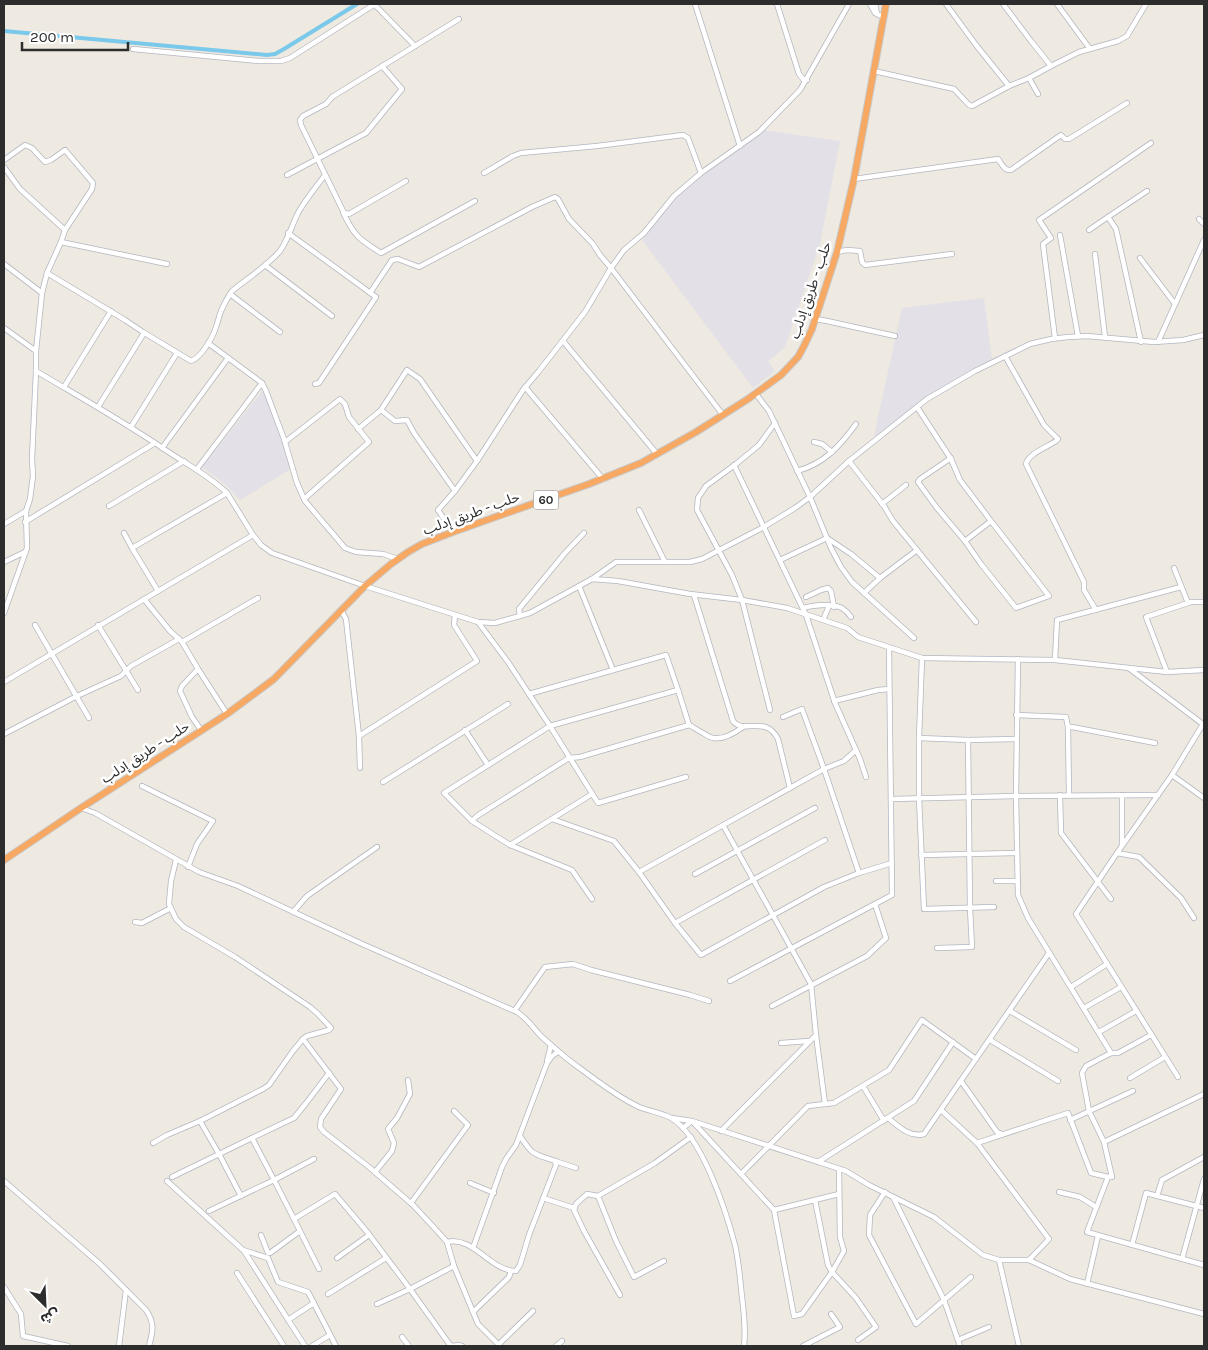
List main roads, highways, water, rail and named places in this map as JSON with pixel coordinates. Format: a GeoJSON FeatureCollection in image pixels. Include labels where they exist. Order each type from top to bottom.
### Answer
{"type":"FeatureCollection","features":[{"type":"Feature","properties":{"kind":"highway","name":"حلب - طريق إدلب"},"geometry":{"type":"LineString","coordinates":[[4,860],[227,714],[274,679],[365,586],[398,559],[422,544],[641,463],[723,415],[781,375],[798,357],[804,346],[837,252],[854,179],[874,72],[880,16],[886,4]]}},
{"type":"Feature","properties":{"kind":"waterway"},"geometry":{"type":"LineString","coordinates":[[4,31],[267,55],[275,54],[284,49],[357,4]]}}]}
